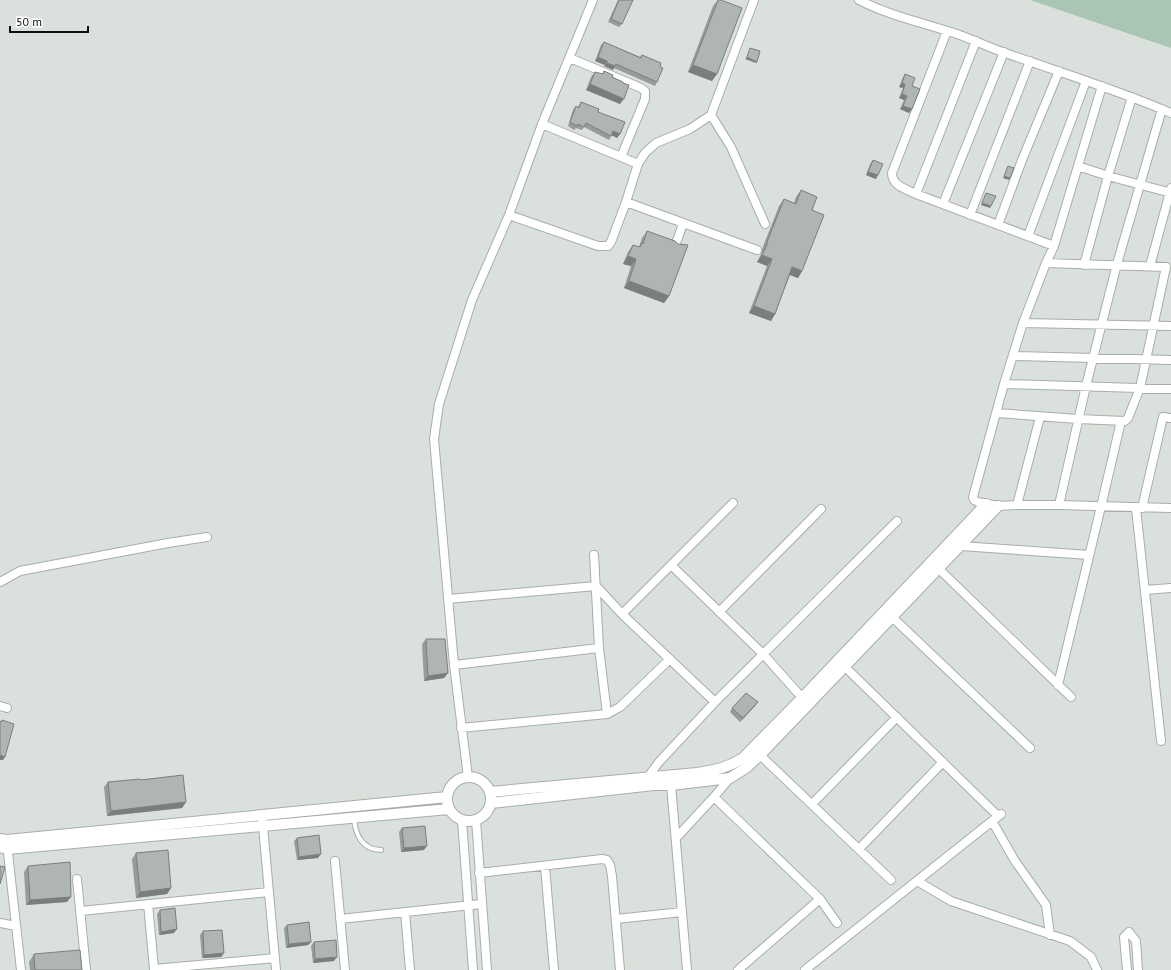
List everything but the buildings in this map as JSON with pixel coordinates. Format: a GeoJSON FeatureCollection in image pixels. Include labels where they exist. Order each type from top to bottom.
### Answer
{"type":"FeatureCollection","features":[{"type":"Feature","properties":{"kind":"street"},"geometry":{"type":"LineString","coordinates":[[468,777],[461,728],[448,599],[434,439],[436,422],[439,404],[472,300],[509,215],[542,124],[593,0]]}},
{"type":"Feature","properties":{"kind":"street"},"geometry":{"type":"LineString","coordinates":[[509,215],[603,247],[608,246],[611,242],[626,202],[638,164],[645,153],[656,143],[690,129],[711,115],[754,0]]}},
{"type":"Feature","properties":{"kind":"street"},"geometry":{"type":"LineString","coordinates":[[859,0],[874,8],[976,41],[1132,97],[1171,113]]}},
{"type":"Feature","properties":{"kind":"street"},"geometry":{"type":"LineString","coordinates":[[947,31],[892,173],[892,178],[897,185],[916,194],[1054,246]]}},
{"type":"Feature","properties":{"kind":"street"},"geometry":{"type":"LineString","coordinates":[[916,194],[976,41]]}},
{"type":"Feature","properties":{"kind":"street"},"geometry":{"type":"LineString","coordinates":[[944,204],[1004,52]]}},
{"type":"Feature","properties":{"kind":"street"},"geometry":{"type":"LineString","coordinates":[[570,58],[645,91],[645,99],[621,157]]}},
{"type":"Feature","properties":{"kind":"street"},"geometry":{"type":"LineString","coordinates":[[970,215],[1030,61]]}},
{"type":"Feature","properties":{"kind":"street"},"geometry":{"type":"LineString","coordinates":[[998,225],[1022,160],[1059,71]]}},
{"type":"Feature","properties":{"kind":"street"},"geometry":{"type":"LineString","coordinates":[[1028,236],[1086,81]]}},
{"type":"Feature","properties":{"kind":"street"},"geometry":{"type":"LineString","coordinates":[[1102,86],[1054,246],[1023,323],[1004,384],[974,493],[974,500],[998,506],[1059,505],[1171,508]]}},
{"type":"Feature","properties":{"kind":"street"},"geometry":{"type":"LineString","coordinates":[[1084,265],[1108,176],[1132,97]]}},
{"type":"Feature","properties":{"kind":"street"},"geometry":{"type":"LineString","coordinates":[[1059,505],[1078,419],[1117,264],[1162,109]]}},
{"type":"Feature","properties":{"kind":"street"},"geometry":{"type":"LineString","coordinates":[[711,115],[731,147],[765,224]]}},
{"type":"Feature","properties":{"kind":"street"},"geometry":{"type":"LineString","coordinates":[[542,124],[638,164]]}},
{"type":"Feature","properties":{"kind":"street"},"geometry":{"type":"LineString","coordinates":[[1078,166],[1108,176],[1171,191],[1150,266]]}},
{"type":"Feature","properties":{"kind":"street"},"geometry":{"type":"LineString","coordinates":[[626,202],[757,250]]}},
{"type":"Feature","properties":{"kind":"street"},"geometry":{"type":"LineString","coordinates":[[675,246],[683,224]]}},
{"type":"Feature","properties":{"kind":"street"},"geometry":{"type":"LineString","coordinates":[[997,413],[1040,417],[1125,421],[1128,418],[1140,388],[1168,267],[1117,264],[1084,265],[1046,263]]}},
{"type":"Feature","properties":{"kind":"street"},"geometry":{"type":"LineString","coordinates":[[1023,323],[1171,326]]}},
{"type":"Feature","properties":{"kind":"street"},"geometry":{"type":"LineString","coordinates":[[1013,356],[1171,360]]}},
{"type":"Feature","properties":{"kind":"street"},"geometry":{"type":"LineString","coordinates":[[1004,384],[1171,389]]}},
{"type":"Feature","properties":{"kind":"street"},"geometry":{"type":"LineString","coordinates":[[1017,505],[1040,417]]}},
{"type":"Feature","properties":{"kind":"street"},"geometry":{"type":"LineString","coordinates":[[1161,740],[1145,590],[1139,508],[1163,417],[1171,418]]}},
{"type":"Feature","properties":{"kind":"street"},"geometry":{"type":"LineString","coordinates":[[1058,685],[1102,507],[1120,421]]}},
{"type":"Feature","properties":{"kind":"street"},"geometry":{"type":"LineString","coordinates":[[622,614],[733,503]]}},
{"type":"Feature","properties":{"kind":"street"},"geometry":{"type":"LineString","coordinates":[[490,792],[720,770],[743,758],[986,504]]}},
{"type":"Feature","properties":{"kind":"street"},"geometry":{"type":"LineString","coordinates":[[676,838],[730,778],[746,768],[760,755],[998,506]]}},
{"type":"Feature","properties":{"kind":"street"},"geometry":{"type":"LineString","coordinates":[[719,612],[821,509]]}},
{"type":"Feature","properties":{"kind":"street"},"geometry":{"type":"LineString","coordinates":[[648,777],[659,762],[715,702],[898,521]]}},
{"type":"Feature","properties":{"kind":"street"},"geometry":{"type":"LineString","coordinates":[[0,582],[20,571],[207,537]]}},
{"type":"Feature","properties":{"kind":"street"},"geometry":{"type":"LineString","coordinates":[[950,542],[961,546],[1089,555]]}},
{"type":"Feature","properties":{"kind":"street"},"geometry":{"type":"LineString","coordinates":[[594,555],[599,648],[607,714]]}},
{"type":"Feature","properties":{"kind":"street"},"geometry":{"type":"LineString","coordinates":[[671,565],[764,655],[803,697]]}},
{"type":"Feature","properties":{"kind":"street"},"geometry":{"type":"LineString","coordinates":[[939,569],[1071,697]]}},
{"type":"Feature","properties":{"kind":"street"},"geometry":{"type":"LineString","coordinates":[[448,599],[596,586]]}},
{"type":"Feature","properties":{"kind":"street"},"geometry":{"type":"LineString","coordinates":[[596,586],[622,614],[715,702]]}},
{"type":"Feature","properties":{"kind":"street"},"geometry":{"type":"LineString","coordinates":[[1145,590],[1171,588]]}},
{"type":"Feature","properties":{"kind":"street"},"geometry":{"type":"LineString","coordinates":[[892,618],[1030,748]]}},
{"type":"Feature","properties":{"kind":"street"},"geometry":{"type":"LineString","coordinates":[[454,665],[599,648]]}},
{"type":"Feature","properties":{"kind":"street"},"geometry":{"type":"LineString","coordinates":[[461,728],[607,714],[620,706],[670,659]]}},
{"type":"Feature","properties":{"kind":"street"},"geometry":{"type":"LineString","coordinates":[[844,666],[943,762],[997,817],[1015,861],[1046,905],[1050,935]]}},
{"type":"Feature","properties":{"kind":"street"},"geometry":{"type":"LineString","coordinates":[[812,804],[897,718]]}},
{"type":"Feature","properties":{"kind":"street"},"geometry":{"type":"LineString","coordinates":[[760,755],[891,880]]}},
{"type":"Feature","properties":{"kind":"street"},"geometry":{"type":"LineString","coordinates":[[859,849],[943,762]]}},
{"type":"Feature","properties":{"kind":"street"},"geometry":{"type":"LineString","coordinates":[[727,767],[730,778]]}},
{"type":"Feature","properties":{"kind":"street"},"geometry":{"type":"LineString","coordinates":[[468,777],[479,779],[488,787],[490,792],[490,803],[485,814],[476,820],[462,820],[454,815],[449,809],[447,796],[449,789],[452,784],[462,778],[468,777]]}},
{"type":"Feature","properties":{"kind":"street"},"geometry":{"type":"LineString","coordinates":[[490,803],[730,778]]}},
{"type":"Feature","properties":{"kind":"street"},"geometry":{"type":"LineString","coordinates":[[671,785],[687,970]]}},
{"type":"Feature","properties":{"kind":"street"},"geometry":{"type":"LineString","coordinates":[[21,970],[4,844],[263,820],[447,796]]}},
{"type":"Feature","properties":{"kind":"street"},"geometry":{"type":"LineString","coordinates":[[714,797],[820,899],[837,923]]}},
{"type":"Feature","properties":{"kind":"street"},"geometry":{"type":"LineString","coordinates":[[263,820],[354,817],[449,809]]}},
{"type":"Feature","properties":{"kind":"street"},"geometry":{"type":"LineString","coordinates":[[805,970],[997,817]]}},
{"type":"Feature","properties":{"kind":"street"},"geometry":{"type":"LineString","coordinates":[[263,820],[276,970]]}},
{"type":"Feature","properties":{"kind":"street"},"geometry":{"type":"LineString","coordinates":[[462,820],[473,970]]}},
{"type":"Feature","properties":{"kind":"street"},"geometry":{"type":"LineString","coordinates":[[476,820],[487,970]]}},
{"type":"Feature","properties":{"kind":"street"},"geometry":{"type":"LineString","coordinates":[[479,873],[545,867],[602,859],[607,860],[610,865],[612,876],[620,970]]}},
{"type":"Feature","properties":{"kind":"street"},"geometry":{"type":"LineString","coordinates":[[335,861],[345,970]]}},
{"type":"Feature","properties":{"kind":"street"},"geometry":{"type":"LineString","coordinates":[[545,867],[554,970]]}},
{"type":"Feature","properties":{"kind":"street"},"geometry":{"type":"LineString","coordinates":[[77,879],[86,970]]}},
{"type":"Feature","properties":{"kind":"street"},"geometry":{"type":"LineString","coordinates":[[917,881],[951,901],[1070,941],[1091,957],[1097,970]]}},
{"type":"Feature","properties":{"kind":"street"},"geometry":{"type":"LineString","coordinates":[[81,911],[269,892]]}},
{"type":"Feature","properties":{"kind":"street"},"geometry":{"type":"LineString","coordinates":[[738,970],[820,899]]}},
{"type":"Feature","properties":{"kind":"street"},"geometry":{"type":"LineString","coordinates":[[148,904],[154,970],[207,967],[275,958]]}},
{"type":"Feature","properties":{"kind":"street"},"geometry":{"type":"LineString","coordinates":[[340,919],[482,904]]}},
{"type":"Feature","properties":{"kind":"street"},"geometry":{"type":"LineString","coordinates":[[405,912],[410,970]]}},
{"type":"Feature","properties":{"kind":"street"},"geometry":{"type":"LineString","coordinates":[[616,919],[682,912]]}},
{"type":"Feature","properties":{"kind":"street"},"geometry":{"type":"LineString","coordinates":[[0,923],[16,926]]}},
{"type":"Feature","properties":{"kind":"street"},"geometry":{"type":"LineString","coordinates":[[1127,970],[1124,937],[1129,932],[1136,941],[1138,970]]}},
{"type":"Feature","properties":{"kind":"lane"},"geometry":{"type":"LineString","coordinates":[[354,817],[355,830],[359,839],[366,845],[376,850],[382,850]]}},
{"type":"Feature","properties":{"kind":"green space"},"geometry":{"type":"Polygon","coordinates":[[[1030,0],[1171,0],[1171,48],[1030,0]]]}}]}
